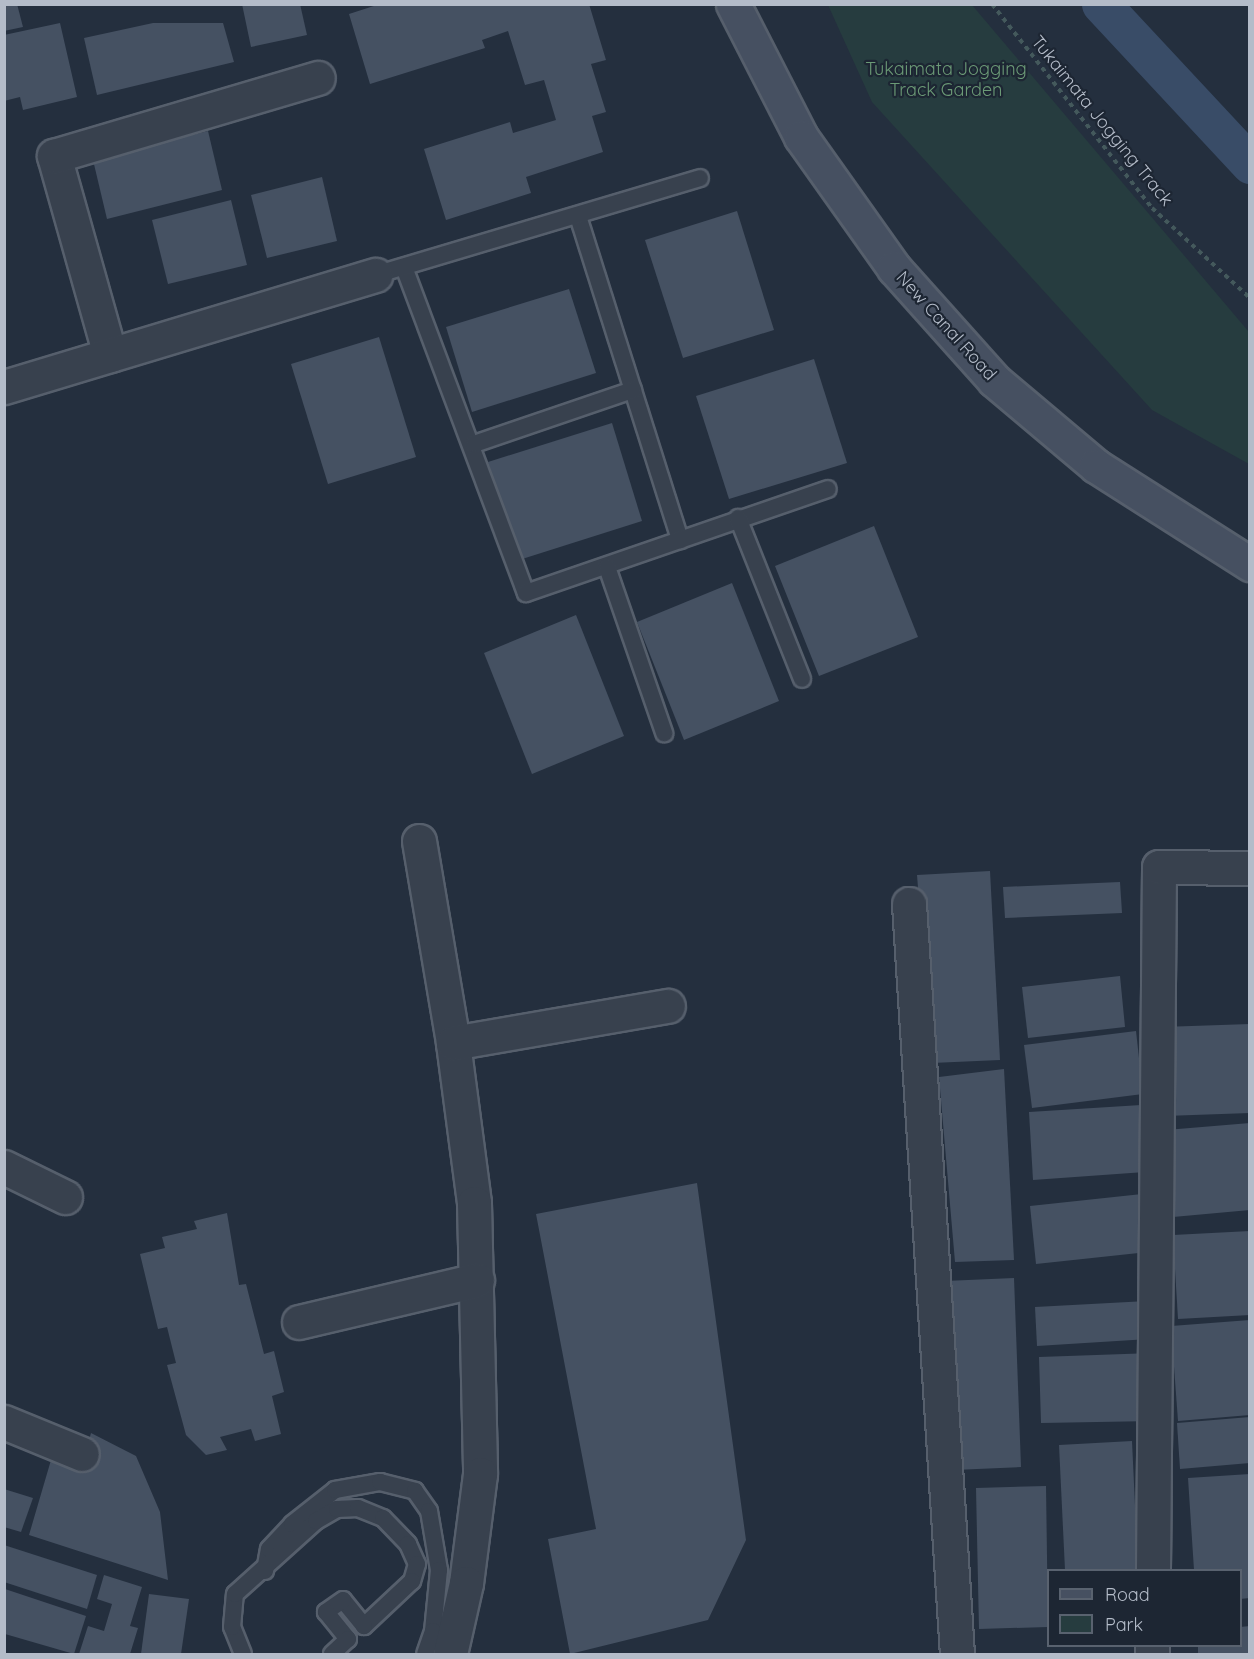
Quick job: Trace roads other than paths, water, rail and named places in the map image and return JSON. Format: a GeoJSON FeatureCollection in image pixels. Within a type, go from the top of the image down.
{"type":"FeatureCollection","features":[{"type":"Feature","properties":{"kind":"street","name":"New Canal Road"},"geometry":{"type":"LineString","coordinates":[[733,4],[801,137],[894,268],[994,380],[1096,466],[1250,564]]}},
{"type":"Feature","properties":{"kind":"street"},"geometry":{"type":"LineString","coordinates":[[110,355],[54,156],[318,78]]}},
{"type":"Feature","properties":{"kind":"street"},"geometry":{"type":"LineString","coordinates":[[4,387],[390,271]]}},
{"type":"Feature","properties":{"kind":"street"},"geometry":{"type":"LineString","coordinates":[[419,841],[453,1043],[474,1203],[477,1280],[480,1474],[466,1584],[450,1654]]}},
{"type":"Feature","properties":{"kind":"street"},"geometry":{"type":"LineString","coordinates":[[1153,1569],[1159,867],[1250,868]]}},
{"type":"Feature","properties":{"kind":"street"},"geometry":{"type":"LineString","coordinates":[[909,904],[957,1654]]}},
{"type":"Feature","properties":{"kind":"street"},"geometry":{"type":"LineString","coordinates":[[453,1043],[668,1006]]}},
{"type":"Feature","properties":{"kind":"street"},"geometry":{"type":"LineString","coordinates":[[4,1167],[65,1197]]}},
{"type":"Feature","properties":{"kind":"street"},"geometry":{"type":"LineString","coordinates":[[299,1322],[477,1280]]}},
{"type":"Feature","properties":{"kind":"street"},"geometry":{"type":"LineString","coordinates":[[4,1422],[82,1454]]}},
{"type":"Feature","properties":{"kind":"lane"},"geometry":{"type":"LineString","coordinates":[[700,178],[390,271],[474,444],[526,592],[607,567],[738,518],[828,489]]}},
{"type":"Feature","properties":{"kind":"lane"},"geometry":{"type":"LineString","coordinates":[[578,216],[680,540]]}},
{"type":"Feature","properties":{"kind":"lane"},"geometry":{"type":"LineString","coordinates":[[474,444],[633,390]]}},
{"type":"Feature","properties":{"kind":"lane"},"geometry":{"type":"LineString","coordinates":[[738,518],[802,679]]}},
{"type":"Feature","properties":{"kind":"lane"},"geometry":{"type":"LineString","coordinates":[[607,567],[664,733]]}},
{"type":"Feature","properties":{"kind":"lane"},"geometry":{"type":"LineString","coordinates":[[265,1571],[269,1549],[292,1524],[335,1490],[380,1482],[415,1491],[429,1511],[440,1570],[434,1631],[425,1654]]}},
{"type":"Feature","properties":{"kind":"lane"},"geometry":{"type":"LineString","coordinates":[[243,1654],[232,1627],[235,1594],[265,1571],[299,1536],[337,1509],[358,1509],[383,1518],[408,1544],[417,1564],[412,1581],[382,1612],[364,1626],[343,1600],[326,1612],[348,1639],[332,1654]]}},
{"type":"Feature","properties":{"kind":"waterway"},"geometry":{"type":"LineString","coordinates":[[1101,4],[1250,164]]}},
{"type":"Feature","properties":{"kind":"park label","name":"Tukaimata Jogging Track Garden"},"geometry":{"type":"Point","coordinates":[946,80]}}]}
